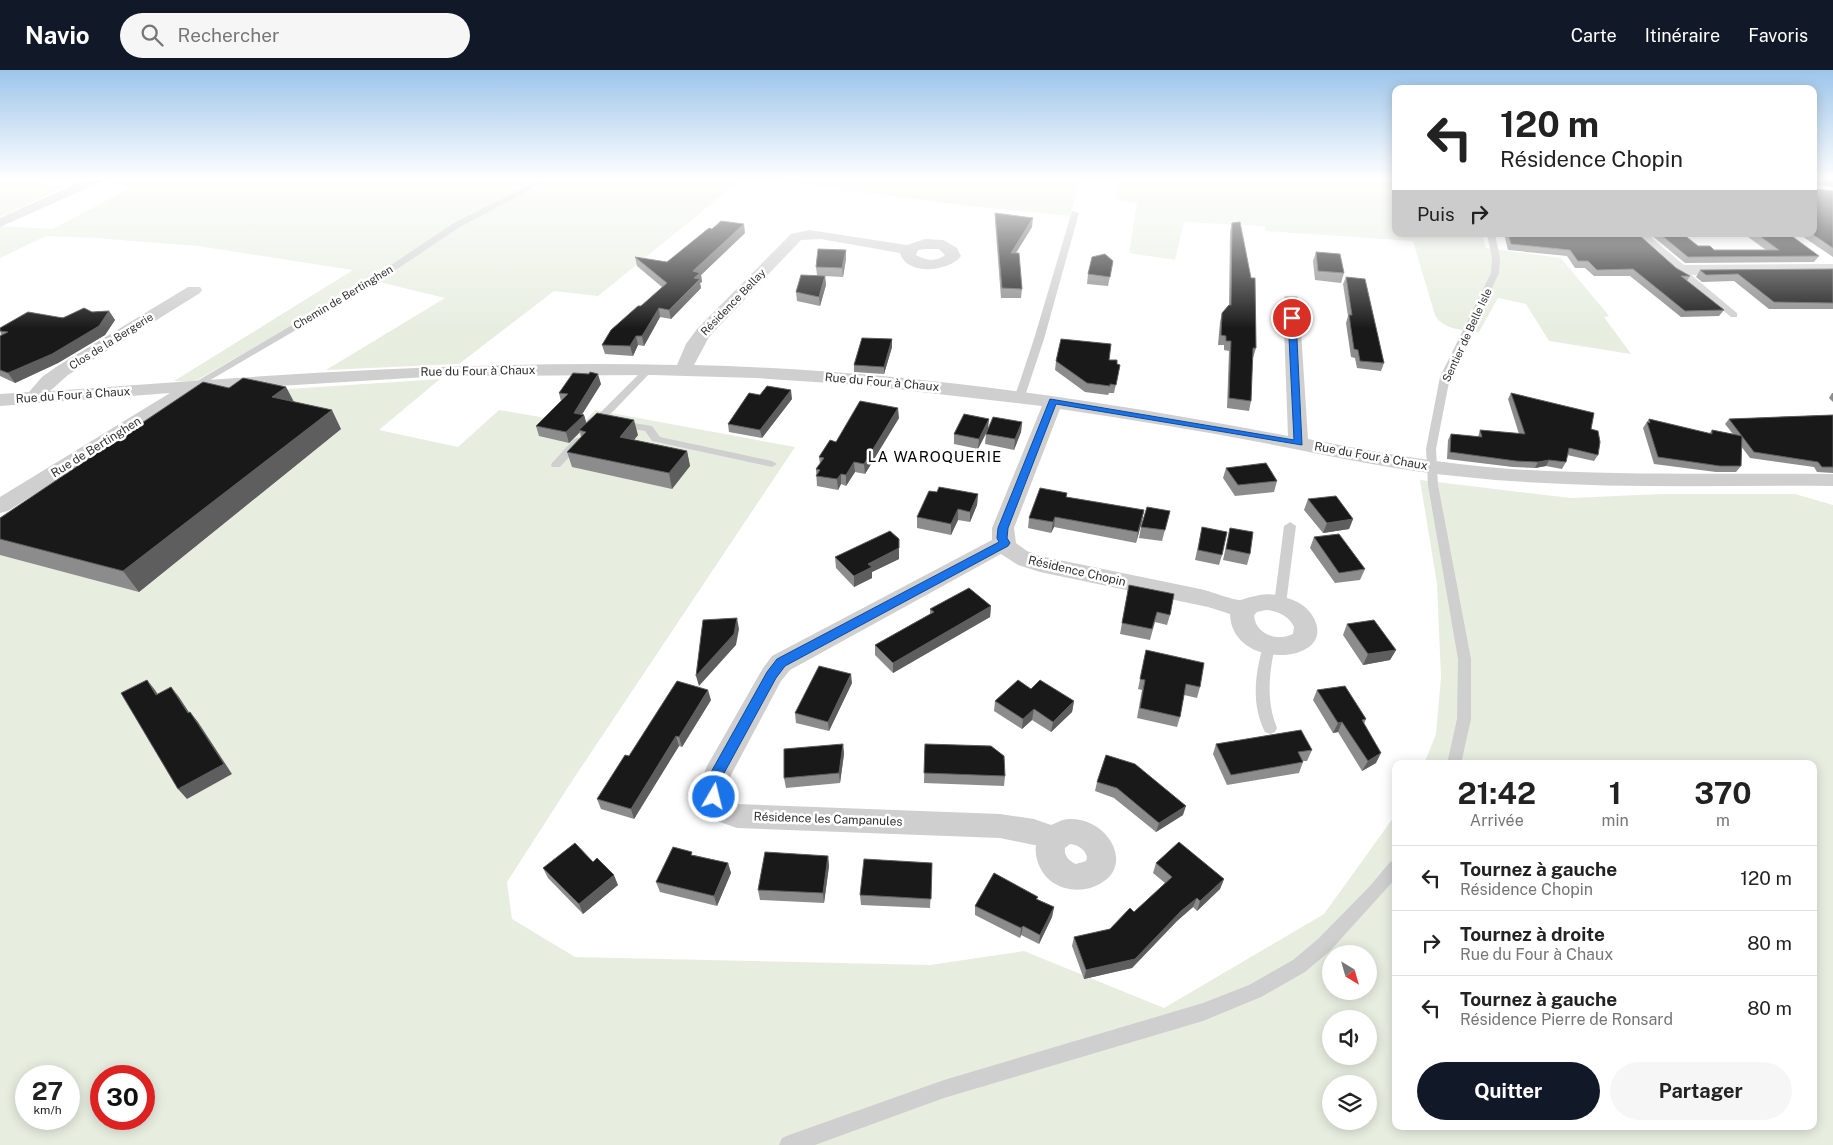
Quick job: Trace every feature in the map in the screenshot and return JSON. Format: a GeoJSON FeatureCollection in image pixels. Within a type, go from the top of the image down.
{"type":"FeatureCollection","features":[{"type":"Feature","properties":{"kind":"street","name":"Résidence Bellay"},"geometry":{"type":"LineString","coordinates":[[683,370],[695,344],[703,333],[796,237],[809,234],[820,235],[910,250]]}},
{"type":"Feature","properties":{"kind":"street"},"geometry":{"type":"LineString","coordinates":[[1642,237],[1680,270],[1833,267]]}},
{"type":"Feature","properties":{"kind":"street"},"geometry":{"type":"LineString","coordinates":[[1819,256],[1833,267]]}},
{"type":"Feature","properties":{"kind":"street","name":"Clos de la Bergerie"},"geometry":{"type":"LineString","coordinates":[[34,398],[49,381],[62,371],[194,290]]}},
{"type":"Feature","properties":{"kind":"street"},"geometry":{"type":"LineString","coordinates":[[1291,300],[1298,443]]}},
{"type":"Feature","properties":{"kind":"street","name":"Rue du Four à Chaux"},"geometry":{"type":"LineString","coordinates":[[0,400],[445,371],[683,370],[858,379],[1020,396],[1432,466],[1546,479],[1833,480]]}},
{"type":"Feature","properties":{"kind":"street","name":"Rue de Bertinghen"},"geometry":{"type":"LineString","coordinates":[[0,506],[192,387]]}},
{"type":"Feature","properties":{"kind":"street"},"geometry":{"type":"LineString","coordinates":[[1004,543],[1002,538],[1003,528],[1053,401]]}},
{"type":"Feature","properties":{"kind":"street","name":"Résidence Chopin"},"geometry":{"type":"LineString","coordinates":[[1004,543],[1018,556],[1040,564],[1211,600],[1244,610]]}},
{"type":"Feature","properties":{"kind":"street","name":"Résidence les Campanules"},"geometry":{"type":"LineString","coordinates":[[1004,543],[781,662],[717,774],[713,789],[714,797],[721,810],[737,816],[1000,826],[1028,831],[1054,840]]}},
{"type":"Feature","properties":{"kind":"street"},"geometry":{"type":"LineString","coordinates":[[1261,602],[1280,604],[1292,609],[1302,618],[1306,633],[1304,639],[1295,645],[1283,647],[1269,646],[1256,640],[1246,632],[1241,618],[1244,610],[1249,605],[1261,602]]}},
{"type":"Feature","properties":{"kind":"lane","name":"Chemin de Bertinghen"},"geometry":{"type":"LineString","coordinates":[[192,387],[370,283],[449,229]]}},
{"type":"Feature","properties":{"kind":"lane"},"geometry":{"type":"LineString","coordinates":[[1020,396],[1039,339],[1070,229]]}},
{"type":"Feature","properties":{"kind":"lane","name":"Sentier de Belle Isle"},"geometry":{"type":"LineString","coordinates":[[1455,760],[1462,739],[1466,670],[1464,644],[1433,485],[1432,449],[1445,377],[1496,273],[1496,258],[1492,237]]}},
{"type":"Feature","properties":{"kind":"lane"},"geometry":{"type":"LineString","coordinates":[[1680,270],[1734,315]]}},
{"type":"Feature","properties":{"kind":"lane"},"geometry":{"type":"LineString","coordinates":[[556,465],[648,370]]}},
{"type":"Feature","properties":{"kind":"lane"},"geometry":{"type":"LineString","coordinates":[[598,420],[648,428],[656,439],[772,464]]}},
{"type":"Feature","properties":{"kind":"lane"},"geometry":{"type":"LineString","coordinates":[[1280,604],[1290,526]]}},
{"type":"Feature","properties":{"kind":"lane"},"geometry":{"type":"LineString","coordinates":[[1269,646],[1262,680],[1264,713],[1270,728]]}},
{"type":"Feature","properties":{"kind":"lane"},"geometry":{"type":"LineString","coordinates":[[789,1145],[944,1089],[1203,1012],[1255,991],[1299,966],[1324,946],[1392,872]]}},
{"type":"Feature","properties":{"kind":"shaded area"},"geometry":{"type":"Polygon","coordinates":[[[0,229],[680,229],[598,296],[554,291],[459,364],[326,370],[445,298],[371,280],[194,382],[174,381],[353,270],[198,246],[46,236],[0,258],[0,229]]]}},
{"type":"Feature","properties":{"kind":"shaded area"},"geometry":{"type":"Polygon","coordinates":[[[1133,229],[1182,229],[1175,260],[1129,253],[1133,229]]]}},
{"type":"Feature","properties":{"kind":"shaded area"},"geometry":{"type":"Polygon","coordinates":[[[1265,229],[1392,229],[1392,237],[1483,237],[1486,248],[1561,258],[1609,316],[1604,317],[1631,354],[1549,341],[1526,304],[1498,298],[1479,332],[1461,330],[1443,324],[1435,315],[1413,241],[1265,231],[1265,229]]]}},
{"type":"Feature","properties":{"kind":"shaded area"},"geometry":{"type":"Polygon","coordinates":[[[440,379],[379,430],[458,447],[499,410],[582,424],[595,410],[795,447],[572,781],[507,882],[512,919],[575,957],[930,965],[1024,951],[1164,1008],[1324,914],[1392,820],[1392,1130],[1817,1130],[1817,760],[1426,760],[1436,734],[1441,677],[1437,584],[1420,480],[1571,498],[1661,494],[1795,494],[1833,505],[1833,1145],[0,1145],[0,531],[214,394],[440,379]]]}},
{"type":"Feature","properties":{"kind":"building"},"geometry":{"type":"Polygon","coordinates":[[[708,229],[738,229],[693,271],[700,273],[694,278],[700,279],[669,310],[659,308],[642,336],[636,336],[630,346],[602,345],[611,330],[667,283],[635,257],[667,262],[708,229]]]}},
{"type":"Feature","properties":{"kind":"building"},"geometry":{"type":"Polygon","coordinates":[[[997,229],[1026,229],[1011,253],[1019,253],[1022,289],[1002,288],[997,229]]]}},
{"type":"Feature","properties":{"kind":"building"},"geometry":{"type":"Polygon","coordinates":[[[1232,229],[1241,229],[1251,278],[1255,278],[1256,348],[1253,348],[1251,401],[1229,398],[1231,341],[1226,341],[1226,336],[1221,335],[1222,313],[1231,305],[1232,229]]]}},
{"type":"Feature","properties":{"kind":"building"},"geometry":{"type":"Polygon","coordinates":[[[1817,229],[1833,229],[1833,248],[1816,237],[1817,229]]]}},
{"type":"Feature","properties":{"kind":"building"},"geometry":{"type":"Polygon","coordinates":[[[1509,237],[1641,237],[1676,268],[1690,276],[1681,276],[1724,310],[1685,311],[1633,269],[1597,270],[1588,261],[1578,261],[1570,250],[1511,244],[1509,237]]]}},
{"type":"Feature","properties":{"kind":"building"},"geometry":{"type":"Polygon","coordinates":[[[1664,237],[1687,237],[1698,246],[1710,246],[1714,250],[1779,250],[1761,237],[1793,237],[1819,256],[1688,257],[1664,237]]]}},
{"type":"Feature","properties":{"kind":"building"},"geometry":{"type":"Polygon","coordinates":[[[818,249],[846,250],[842,268],[816,267],[818,249]]]}},
{"type":"Feature","properties":{"kind":"building"},"geometry":{"type":"Polygon","coordinates":[[[1316,252],[1340,254],[1344,273],[1318,271],[1316,252]]]}},
{"type":"Feature","properties":{"kind":"building"},"geometry":{"type":"Polygon","coordinates":[[[1105,254],[1113,261],[1110,277],[1088,274],[1092,257],[1105,254]]]}},
{"type":"Feature","properties":{"kind":"building"},"geometry":{"type":"Polygon","coordinates":[[[1833,269],[1833,303],[1774,302],[1738,274],[1706,275],[1700,270],[1833,269]]]}},
{"type":"Feature","properties":{"kind":"building"},"geometry":{"type":"Polygon","coordinates":[[[801,275],[825,276],[819,297],[796,292],[801,275]]]}},
{"type":"Feature","properties":{"kind":"building"},"geometry":{"type":"Polygon","coordinates":[[[1346,277],[1365,279],[1384,363],[1360,361],[1358,350],[1354,349],[1349,315],[1352,315],[1346,277]]]}},
{"type":"Feature","properties":{"kind":"building"},"geometry":{"type":"Polygon","coordinates":[[[84,308],[92,312],[109,311],[99,326],[52,354],[8,373],[0,370],[0,336],[8,332],[0,331],[0,328],[28,312],[63,318],[84,308]]]}},
{"type":"Feature","properties":{"kind":"building"},"geometry":{"type":"Polygon","coordinates":[[[862,338],[892,339],[884,367],[854,365],[862,338]]]}},
{"type":"Feature","properties":{"kind":"building"},"geometry":{"type":"Polygon","coordinates":[[[1061,339],[1111,344],[1109,360],[1117,360],[1117,364],[1120,365],[1116,385],[1087,383],[1056,361],[1061,339]]]}},
{"type":"Feature","properties":{"kind":"building"},"geometry":{"type":"Polygon","coordinates":[[[590,372],[598,374],[574,413],[584,415],[566,432],[536,426],[568,394],[559,393],[573,373],[589,374],[590,372]]]}},
{"type":"Feature","properties":{"kind":"building"},"geometry":{"type":"Polygon","coordinates":[[[243,378],[286,387],[272,397],[332,410],[123,571],[0,539],[0,518],[203,382],[229,388],[243,378]]]}},
{"type":"Feature","properties":{"kind":"building"},"geometry":{"type":"Polygon","coordinates":[[[767,386],[791,390],[760,430],[728,424],[749,393],[760,395],[767,386]]]}},
{"type":"Feature","properties":{"kind":"building"},"geometry":{"type":"Polygon","coordinates":[[[1511,393],[1594,413],[1591,429],[1598,431],[1600,442],[1598,455],[1569,448],[1566,462],[1549,460],[1538,462],[1450,452],[1451,434],[1482,437],[1480,430],[1525,434],[1511,393]]]}},
{"type":"Feature","properties":{"kind":"building"},"geometry":{"type":"Polygon","coordinates":[[[860,401],[898,408],[864,464],[854,462],[846,475],[841,474],[837,479],[816,476],[820,470],[816,469],[824,458],[819,457],[830,440],[836,442],[860,401]]]}},
{"type":"Feature","properties":{"kind":"building"},"geometry":{"type":"Polygon","coordinates":[[[597,413],[634,420],[620,437],[687,451],[669,473],[567,452],[586,432],[579,430],[597,413]]]}},
{"type":"Feature","properties":{"kind":"building"},"geometry":{"type":"Polygon","coordinates":[[[964,414],[989,419],[979,439],[954,434],[964,414]]]}},
{"type":"Feature","properties":{"kind":"building"},"geometry":{"type":"Polygon","coordinates":[[[1833,415],[1833,467],[1822,467],[1818,462],[1754,452],[1729,419],[1833,415]]]}},
{"type":"Feature","properties":{"kind":"building"},"geometry":{"type":"Polygon","coordinates":[[[993,417],[1022,422],[1015,439],[986,434],[993,417]]]}},
{"type":"Feature","properties":{"kind":"building"},"geometry":{"type":"Polygon","coordinates":[[[1649,419],[1712,434],[1712,430],[1742,436],[1741,466],[1720,466],[1658,457],[1647,422],[1650,423],[1649,419]]]}},
{"type":"Feature","properties":{"kind":"building"},"geometry":{"type":"Polygon","coordinates":[[[1266,463],[1277,481],[1238,485],[1226,468],[1266,463]]]}},
{"type":"Feature","properties":{"kind":"building"},"geometry":{"type":"Polygon","coordinates":[[[939,487],[978,494],[970,512],[958,509],[951,524],[917,517],[929,491],[937,492],[939,487]]]}},
{"type":"Feature","properties":{"kind":"building"},"geometry":{"type":"Polygon","coordinates":[[[1040,488],[1067,493],[1066,497],[1144,510],[1138,532],[1055,517],[1053,522],[1029,518],[1040,488]]]}},
{"type":"Feature","properties":{"kind":"building"},"geometry":{"type":"Polygon","coordinates":[[[1336,496],[1353,519],[1327,523],[1308,499],[1336,496]]]}},
{"type":"Feature","properties":{"kind":"building"},"geometry":{"type":"Polygon","coordinates":[[[1147,507],[1170,511],[1165,530],[1141,527],[1147,507]]]}},
{"type":"Feature","properties":{"kind":"building"},"geometry":{"type":"Polygon","coordinates":[[[1202,527],[1227,532],[1222,555],[1198,550],[1202,527]]]}},
{"type":"Feature","properties":{"kind":"building"},"geometry":{"type":"Polygon","coordinates":[[[1230,528],[1253,532],[1250,554],[1226,549],[1230,528]]]}},
{"type":"Feature","properties":{"kind":"building"},"geometry":{"type":"Polygon","coordinates":[[[890,531],[899,539],[899,548],[868,564],[872,567],[854,576],[835,557],[890,531]]]}},
{"type":"Feature","properties":{"kind":"building"},"geometry":{"type":"Polygon","coordinates":[[[1339,534],[1365,569],[1339,573],[1314,537],[1339,534]]]}},
{"type":"Feature","properties":{"kind":"building"},"geometry":{"type":"Polygon","coordinates":[[[1129,585],[1174,594],[1170,615],[1157,612],[1152,629],[1122,623],[1129,585]]]}},
{"type":"Feature","properties":{"kind":"building"},"geometry":{"type":"Polygon","coordinates":[[[969,588],[991,606],[893,663],[875,645],[934,612],[930,609],[969,588]]]}},
{"type":"Feature","properties":{"kind":"building"},"geometry":{"type":"Polygon","coordinates":[[[737,618],[734,634],[696,676],[703,620],[737,618]]]}},
{"type":"Feature","properties":{"kind":"building"},"geometry":{"type":"Polygon","coordinates":[[[1374,620],[1396,650],[1368,654],[1347,624],[1374,620]]]}},
{"type":"Feature","properties":{"kind":"building"},"geometry":{"type":"Polygon","coordinates":[[[1146,650],[1204,663],[1200,687],[1186,684],[1180,717],[1140,708],[1145,680],[1140,679],[1146,650]]]}},
{"type":"Feature","properties":{"kind":"building"},"geometry":{"type":"Polygon","coordinates":[[[819,666],[851,674],[828,722],[795,713],[819,666]]]}},
{"type":"Feature","properties":{"kind":"building"},"geometry":{"type":"Polygon","coordinates":[[[147,680],[156,695],[171,687],[224,764],[178,789],[121,693],[147,680]]]}},
{"type":"Feature","properties":{"kind":"building"},"geometry":{"type":"Polygon","coordinates":[[[1018,680],[1031,689],[1040,680],[1074,701],[1053,722],[1034,709],[1023,719],[995,701],[1018,680]]]}},
{"type":"Feature","properties":{"kind":"building"},"geometry":{"type":"Polygon","coordinates":[[[677,681],[708,690],[679,737],[676,736],[631,809],[597,799],[625,755],[629,756],[677,681]]]}},
{"type":"Feature","properties":{"kind":"building"},"geometry":{"type":"Polygon","coordinates":[[[1345,686],[1366,719],[1362,720],[1381,753],[1368,761],[1342,722],[1338,723],[1317,690],[1345,686]]]}},
{"type":"Feature","properties":{"kind":"building"},"geometry":{"type":"Polygon","coordinates":[[[1301,730],[1312,750],[1298,752],[1303,762],[1231,775],[1216,744],[1301,730]]]}},
{"type":"Feature","properties":{"kind":"building"},"geometry":{"type":"Polygon","coordinates":[[[843,744],[839,773],[784,778],[784,749],[843,744]]]}},
{"type":"Feature","properties":{"kind":"building"},"geometry":{"type":"Polygon","coordinates":[[[925,744],[991,746],[1004,756],[1005,776],[924,773],[925,744]]]}},
{"type":"Feature","properties":{"kind":"building"},"geometry":{"type":"Polygon","coordinates":[[[1106,755],[1135,764],[1186,806],[1159,823],[1117,788],[1097,782],[1106,755]]]}},
{"type":"Feature","properties":{"kind":"building"},"geometry":{"type":"Polygon","coordinates":[[[1179,842],[1224,879],[1200,901],[1197,898],[1181,911],[1135,959],[1086,970],[1074,937],[1110,929],[1130,908],[1134,912],[1172,877],[1156,863],[1179,842]]]}},
{"type":"Feature","properties":{"kind":"building"},"geometry":{"type":"Polygon","coordinates":[[[575,843],[593,862],[597,858],[614,875],[579,904],[543,868],[575,843]]]}},
{"type":"Feature","properties":{"kind":"building"},"geometry":{"type":"Polygon","coordinates":[[[673,847],[692,852],[691,855],[728,863],[714,896],[656,882],[673,847]]]}},
{"type":"Feature","properties":{"kind":"building"},"geometry":{"type":"Polygon","coordinates":[[[765,852],[828,856],[823,893],[758,890],[765,852]]]}},
{"type":"Feature","properties":{"kind":"building"},"geometry":{"type":"Polygon","coordinates":[[[864,859],[932,863],[931,899],[860,895],[864,859]]]}},
{"type":"Feature","properties":{"kind":"building"},"geometry":{"type":"Polygon","coordinates":[[[994,873],[1038,897],[1036,899],[1054,907],[1040,935],[975,906],[994,873]]]}},
{"type":"Feature","properties":{"kind":"district","name":"LA WAROQUERIE"},"geometry":{"type":"Point","coordinates":[935,457]}},
{"type":"Feature","properties":{"kind":"route"},"geometry":{"type":"LineString","coordinates":[[714,797],[713,789],[717,774],[781,662],[1004,543],[1002,538],[1003,528],[1053,401],[1298,443],[1292,318]]}}]}
